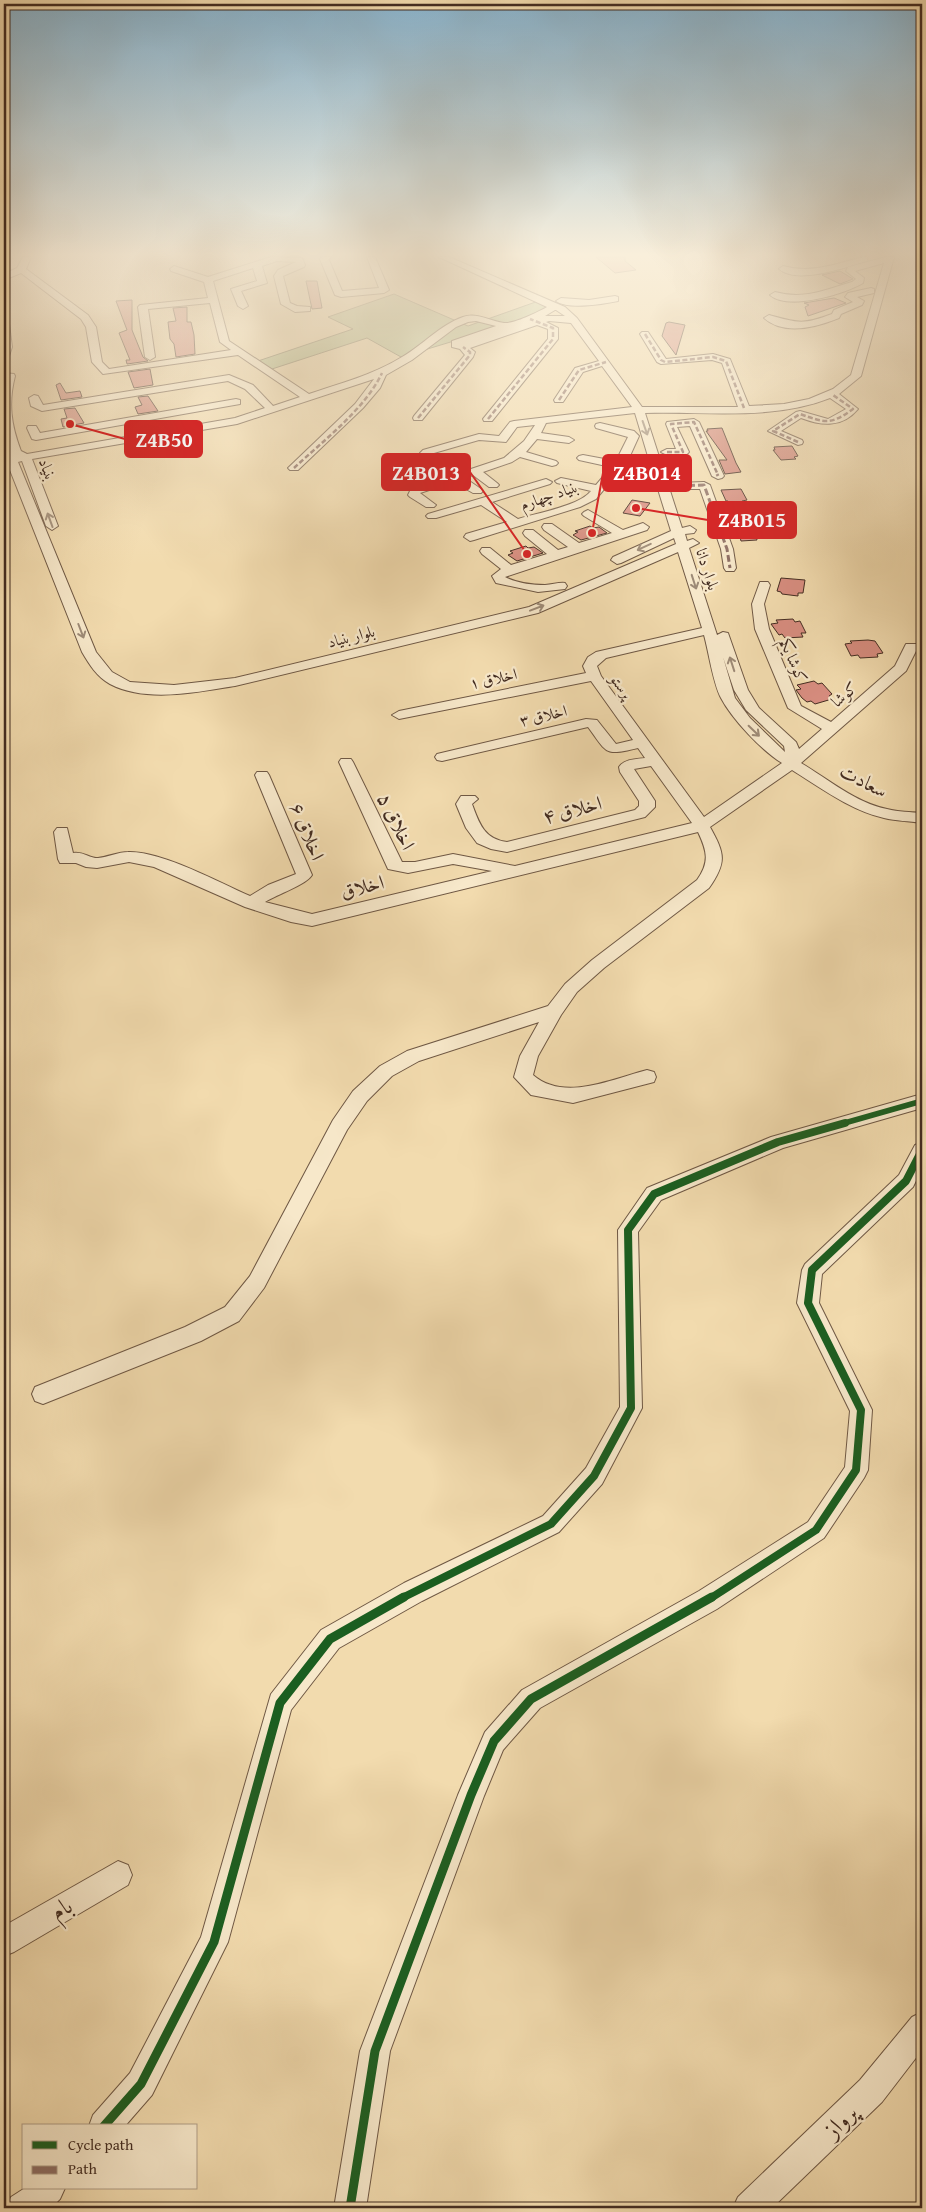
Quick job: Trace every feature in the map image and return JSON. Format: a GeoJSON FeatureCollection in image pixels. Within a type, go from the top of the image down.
{"type":"FeatureCollection","features":[{"type":"Feature","properties":{"kind":"street"},"geometry":{"type":"LineString","coordinates":[[96,360],[99,368],[107,372],[185,360]]}},
{"type":"Feature","properties":{"kind":"street"},"geometry":{"type":"LineString","coordinates":[[251,360],[304,395]]}},
{"type":"Feature","properties":{"kind":"street"},"geometry":{"type":"LineString","coordinates":[[12,457],[237,421],[402,360]]}},
{"type":"Feature","properties":{"kind":"street"},"geometry":{"type":"LineString","coordinates":[[12,457],[92,440],[235,415],[382,373],[404,360]]}},
{"type":"Feature","properties":{"kind":"street"},"geometry":{"type":"LineString","coordinates":[[418,418],[466,360]]}},
{"type":"Feature","properties":{"kind":"street"},"geometry":{"type":"LineString","coordinates":[[488,419],[536,360]]}},
{"type":"Feature","properties":{"kind":"street"},"geometry":{"type":"LineString","coordinates":[[559,400],[579,370],[601,360]]}},
{"type":"Feature","properties":{"kind":"street","name":"بلوار دانا"},"geometry":{"type":"LineString","coordinates":[[610,360],[644,410],[667,452],[676,482]]}},
{"type":"Feature","properties":{"kind":"street"},"geometry":{"type":"LineString","coordinates":[[661,360],[665,362],[682,360]]}},
{"type":"Feature","properties":{"kind":"street"},"geometry":{"type":"LineString","coordinates":[[723,360],[726,361],[744,408]]}},
{"type":"Feature","properties":{"kind":"street"},"geometry":{"type":"LineString","coordinates":[[443,464],[426,453],[479,437],[502,440],[514,424],[644,410],[797,405],[833,395],[846,386],[856,376],[860,360]]}},
{"type":"Feature","properties":{"kind":"street"},"geometry":{"type":"LineString","coordinates":[[294,468],[359,406],[376,386],[382,373]]}},
{"type":"Feature","properties":{"kind":"street"},"geometry":{"type":"LineString","coordinates":[[180,374],[187,384]]}},
{"type":"Feature","properties":{"kind":"street","name":"بنیاد"},"geometry":{"type":"LineString","coordinates":[[4,376],[10,376],[5,391],[4,420],[12,457],[57,540]]}},
{"type":"Feature","properties":{"kind":"street"},"geometry":{"type":"LineString","coordinates":[[34,398],[36,406],[39,408],[224,378],[234,379],[254,390],[268,406]]}},
{"type":"Feature","properties":{"kind":"street"},"geometry":{"type":"LineString","coordinates":[[109,385],[115,397]]}},
{"type":"Feature","properties":{"kind":"street"},"geometry":{"type":"LineString","coordinates":[[88,388],[93,400]]}},
{"type":"Feature","properties":{"kind":"street"},"geometry":{"type":"LineString","coordinates":[[798,442],[773,432],[800,414],[826,423],[835,422],[853,409],[833,395]]}},
{"type":"Feature","properties":{"kind":"street"},"geometry":{"type":"LineString","coordinates":[[182,399],[189,410]]}},
{"type":"Feature","properties":{"kind":"street"},"geometry":{"type":"LineString","coordinates":[[159,402],[166,414]]}},
{"type":"Feature","properties":{"kind":"street"},"geometry":{"type":"LineString","coordinates":[[32,428],[36,437],[236,402]]}},
{"type":"Feature","properties":{"kind":"street","name":"بلوار دانا"},"geometry":{"type":"LineString","coordinates":[[644,410],[659,468],[741,690],[757,715],[791,745],[792,762]]}},
{"type":"Feature","properties":{"kind":"street"},"geometry":{"type":"LineString","coordinates":[[107,412],[112,424]]}},
{"type":"Feature","properties":{"kind":"street"},"geometry":{"type":"LineString","coordinates":[[89,415],[92,440]]}},
{"type":"Feature","properties":{"kind":"street"},"geometry":{"type":"LineString","coordinates":[[542,421],[535,435],[519,453],[508,460],[415,491],[414,495],[431,511],[480,496],[546,482]]}},
{"type":"Feature","properties":{"kind":"street"},"geometry":{"type":"LineString","coordinates":[[667,452],[683,452],[671,424],[694,422],[718,476]]}},
{"type":"Feature","properties":{"kind":"street"},"geometry":{"type":"LineString","coordinates":[[600,426],[634,435],[621,460]]}},
{"type":"Feature","properties":{"kind":"street"},"geometry":{"type":"LineString","coordinates":[[535,435],[569,440]]}},
{"type":"Feature","properties":{"kind":"street"},"geometry":{"type":"LineString","coordinates":[[519,453],[552,462]]}},
{"type":"Feature","properties":{"kind":"street"},"geometry":{"type":"LineString","coordinates":[[586,454],[659,468]]}},
{"type":"Feature","properties":{"kind":"street"},"geometry":{"type":"LineString","coordinates":[[12,457],[69,583]]}},
{"type":"Feature","properties":{"kind":"street","name":"بنیاد چهارم"},"geometry":{"type":"LineString","coordinates":[[470,537],[576,506],[592,497],[621,460]]}},
{"type":"Feature","properties":{"kind":"street"},"geometry":{"type":"LineString","coordinates":[[474,471],[493,485]]}},
{"type":"Feature","properties":{"kind":"street"},"geometry":{"type":"LineString","coordinates":[[455,477],[516,523]]}},
{"type":"Feature","properties":{"kind":"street"},"geometry":{"type":"LineString","coordinates":[[561,481],[599,489]]}},
{"type":"Feature","properties":{"kind":"street"},"geometry":{"type":"LineString","coordinates":[[676,482],[704,485],[727,549],[730,568]]}},
{"type":"Feature","properties":{"kind":"street","name":"بلوار دانا"},"geometry":{"type":"LineString","coordinates":[[685,512],[686,538],[728,698],[745,722],[780,755],[792,762]]}},
{"type":"Feature","properties":{"kind":"street"},"geometry":{"type":"LineString","coordinates":[[588,514],[622,534]]}},
{"type":"Feature","properties":{"kind":"street"},"geometry":{"type":"LineString","coordinates":[[548,527],[578,548]]}},
{"type":"Feature","properties":{"kind":"street"},"geometry":{"type":"LineString","coordinates":[[562,586],[549,590],[510,584],[500,580],[498,576],[510,570],[643,527]]}},
{"type":"Feature","properties":{"kind":"street"},"geometry":{"type":"LineString","coordinates":[[529,533],[556,555]]}},
{"type":"Feature","properties":{"kind":"street","name":"بلوار بنیاد"},"geometry":{"type":"LineString","coordinates":[[69,583],[90,652],[105,674],[116,682],[139,687],[167,690],[199,688],[235,682],[533,610],[686,538]]}},
{"type":"Feature","properties":{"kind":"street","name":"بلوار بنیاد"},"geometry":{"type":"LineString","coordinates":[[69,583],[100,650],[119,671],[143,681],[184,680],[222,675],[460,623],[686,538]]}},
{"type":"Feature","properties":{"kind":"street"},"geometry":{"type":"LineString","coordinates":[[486,551],[510,570]]}},
{"type":"Feature","properties":{"kind":"street","name":"کوشا یکم"},"geometry":{"type":"LineString","coordinates":[[764,585],[758,604],[762,629],[795,708],[831,728]]}},
{"type":"Feature","properties":{"kind":"street","name":"پرستو"},"geometry":{"type":"LineString","coordinates":[[647,1077],[573,1096],[538,1090],[523,1077],[529,1056],[554,1011],[571,988],[598,964],[703,884],[716,863],[716,852],[702,826],[594,676],[590,666],[593,660],[602,655],[709,630]]}},
{"type":"Feature","properties":{"kind":"street","name":"کوشا"},"geometry":{"type":"LineString","coordinates":[[792,762],[901,668],[912,647]]}},
{"type":"Feature","properties":{"kind":"street","name":"اخلاق ۱"},"geometry":{"type":"LineString","coordinates":[[399,716],[594,676]]}},
{"type":"Feature","properties":{"kind":"street","name":"اخلاق ۳"},"geometry":{"type":"LineString","coordinates":[[442,757],[586,723],[592,723],[611,748],[617,749],[641,743]]}},
{"type":"Feature","properties":{"kind":"street","name":"اخلاق ۴"},"geometry":{"type":"LineString","coordinates":[[470,799],[466,799],[464,804],[476,832],[484,842],[497,847],[507,847],[640,814],[646,807],[647,801],[626,772],[626,767],[654,761]]}},
{"type":"Feature","properties":{"kind":"street","name":"اخلاق ۵"},"geometry":{"type":"LineString","coordinates":[[346,762],[394,865],[406,869],[445,859],[453,859],[517,870]]}},
{"type":"Feature","properties":{"kind":"street"},"geometry":{"type":"LineString","coordinates":[[702,826],[792,762]]}},
{"type":"Feature","properties":{"kind":"street","name":"سعادت"},"geometry":{"type":"LineString","coordinates":[[792,762],[847,798],[870,810],[894,816],[922,818]]}},
{"type":"Feature","properties":{"kind":"street","name":"اخلاق ۶"},"geometry":{"type":"LineString","coordinates":[[251,903],[274,888],[300,880],[304,875],[262,775]]}},
{"type":"Feature","properties":{"kind":"street","name":"اخلاق"},"geometry":{"type":"LineString","coordinates":[[62,832],[66,859],[79,857],[86,862],[97,863],[129,857],[158,862],[251,903],[291,916],[312,920],[702,826]]}},
{"type":"Feature","properties":{"kind":"street"},"geometry":{"type":"LineString","coordinates":[[43,1394],[193,1334],[232,1314],[257,1282],[340,1125],[360,1096],[386,1071],[412,1056],[554,1011]]}},
{"type":"Feature","properties":{"kind":"street"},"geometry":{"type":"LineString","coordinates":[[106,2124],[140,2084],[214,1942],[280,1703],[330,1639],[413,1592],[550,1524],[594,1476],[630,1408],[628,1230],[654,1194],[778,1142],[922,1101]]}},
{"type":"Feature","properties":{"kind":"street"},"geometry":{"type":"LineString","coordinates":[[350,2208],[375,2051],[470,1795],[494,1741],[531,1699],[708,1600],[816,1530],[856,1470],[861,1410],[808,1303],[812,1270],[906,1181],[922,1150]]}},
{"type":"Feature","properties":{"kind":"street","name":"بام"},"geometry":{"type":"LineString","coordinates":[[4,1942],[118,1875]]}},
{"type":"Feature","properties":{"kind":"street","name":"پرواز"},"geometry":{"type":"LineString","coordinates":[[749,2208],[871,2091],[922,2027]]}},
{"type":"Feature","properties":{"kind":"street"},"geometry":{"type":"LineString","coordinates":[[22,2208],[43,2195],[47,2190]]}},
{"type":"Feature","properties":{"kind":"green space"},"geometry":{"type":"Polygon","coordinates":[[[260,360],[299,360],[272,369],[258,361],[260,360]]]}},
{"type":"Feature","properties":{"kind":"building"},"geometry":{"type":"Polygon","coordinates":[[[126,360],[148,361],[127,364],[126,360]]]}},
{"type":"Feature","properties":{"kind":"building"},"geometry":{"type":"Polygon","coordinates":[[[150,369],[153,385],[134,388],[128,372],[150,369]]]}},
{"type":"Feature","properties":{"kind":"building"},"geometry":{"type":"Polygon","coordinates":[[[60,383],[66,393],[80,391],[82,397],[61,400],[56,385],[60,383]]]}},
{"type":"Feature","properties":{"kind":"building"},"geometry":{"type":"Polygon","coordinates":[[[148,396],[158,411],[138,414],[135,407],[142,405],[138,397],[148,396]]]}},
{"type":"Feature","properties":{"kind":"building"},"geometry":{"type":"Polygon","coordinates":[[[75,408],[84,423],[63,427],[61,419],[67,418],[64,409],[75,408]]]}},
{"type":"Feature","properties":{"kind":"building"},"geometry":{"type":"Polygon","coordinates":[[[722,428],[741,472],[725,474],[719,460],[727,460],[706,431],[708,431],[707,429],[722,428]]]}},
{"type":"Feature","properties":{"kind":"building"},"geometry":{"type":"Polygon","coordinates":[[[792,446],[798,456],[794,457],[796,459],[781,460],[773,450],[775,450],[774,447],[792,446]]]}},
{"type":"Feature","properties":{"kind":"building"},"geometry":{"type":"Polygon","coordinates":[[[741,489],[747,500],[742,501],[744,503],[741,504],[750,525],[754,525],[757,540],[741,541],[740,537],[738,537],[728,501],[726,501],[721,490],[741,489]]]}},
{"type":"Feature","properties":{"kind":"building"},"geometry":{"type":"Polygon","coordinates":[[[632,500],[650,503],[640,516],[623,513],[632,500]]]}},
{"type":"Feature","properties":{"kind":"building"},"geometry":{"type":"Polygon","coordinates":[[[590,526],[593,528],[599,527],[607,533],[581,540],[573,535],[578,532],[575,531],[590,526]]]}},
{"type":"Feature","properties":{"kind":"building"},"geometry":{"type":"Polygon","coordinates":[[[526,546],[528,548],[534,547],[543,553],[517,561],[508,555],[513,553],[510,551],[526,546]]]}},
{"type":"Feature","properties":{"kind":"building"},"geometry":{"type":"Polygon","coordinates":[[[781,578],[805,580],[803,593],[798,593],[798,596],[782,594],[777,591],[781,578]]]}},
{"type":"Feature","properties":{"kind":"building"},"geometry":{"type":"Polygon","coordinates":[[[793,619],[795,622],[800,621],[806,633],[801,633],[803,637],[785,638],[782,634],[779,635],[771,624],[778,623],[776,620],[793,619]]]}},
{"type":"Feature","properties":{"kind":"building"},"geometry":{"type":"Polygon","coordinates":[[[850,641],[875,641],[883,653],[877,654],[878,657],[860,658],[858,655],[851,656],[845,644],[852,643],[850,641]]]}},
{"type":"Feature","properties":{"kind":"building"},"geometry":{"type":"Polygon","coordinates":[[[814,681],[818,684],[822,683],[832,694],[829,696],[832,699],[815,704],[811,701],[807,702],[802,698],[796,690],[801,689],[797,685],[814,681]]]}},
{"type":"Feature","properties":{"kind":"marked path"},"geometry":{"type":"LineString","coordinates":[[418,418],[466,360]]}},
{"type":"Feature","properties":{"kind":"marked path"},"geometry":{"type":"LineString","coordinates":[[488,419],[536,360]]}},
{"type":"Feature","properties":{"kind":"marked path"},"geometry":{"type":"LineString","coordinates":[[661,360],[665,362],[682,360]]}},
{"type":"Feature","properties":{"kind":"marked path"},"geometry":{"type":"LineString","coordinates":[[723,360],[726,361],[744,408]]}},
{"type":"Feature","properties":{"kind":"marked path"},"geometry":{"type":"LineString","coordinates":[[559,400],[579,370],[606,362]]}},
{"type":"Feature","properties":{"kind":"marked path"},"geometry":{"type":"LineString","coordinates":[[294,468],[359,406],[376,386],[382,373]]}},
{"type":"Feature","properties":{"kind":"marked path"},"geometry":{"type":"LineString","coordinates":[[798,442],[773,431],[800,414],[822,422],[828,422],[838,419],[853,409],[833,395]]}},
{"type":"Feature","properties":{"kind":"marked path"},"geometry":{"type":"LineString","coordinates":[[667,452],[683,452],[671,424],[694,422],[718,476]]}},
{"type":"Feature","properties":{"kind":"marked path"},"geometry":{"type":"LineString","coordinates":[[678,486],[704,485],[727,549],[730,568]]}},
{"type":"Feature","properties":{"kind":"cycle path"},"geometry":{"type":"LineString","coordinates":[[106,2124],[141,2084],[214,1942],[280,1703],[330,1639],[413,1592],[551,1524],[594,1476],[631,1408],[628,1230],[654,1194],[778,1142],[922,1101]]}},
{"type":"Feature","properties":{"kind":"cycle path"},"geometry":{"type":"LineString","coordinates":[[350,2208],[375,2051],[471,1795],[494,1741],[531,1699],[708,1600],[816,1530],[856,1470],[861,1410],[808,1303],[812,1270],[906,1181],[922,1150]]}},
{"type":"Feature","properties":{"kind":"place","name":"Z4B50"},"geometry":{"type":"Point","coordinates":[70,424]}},
{"type":"Feature","properties":{"kind":"place","name":"Z4B015"},"geometry":{"type":"Point","coordinates":[636,508]}},
{"type":"Feature","properties":{"kind":"place","name":"Z4B014"},"geometry":{"type":"Point","coordinates":[592,533]}},
{"type":"Feature","properties":{"kind":"place","name":"Z4B013"},"geometry":{"type":"Point","coordinates":[527,554]}}]}
